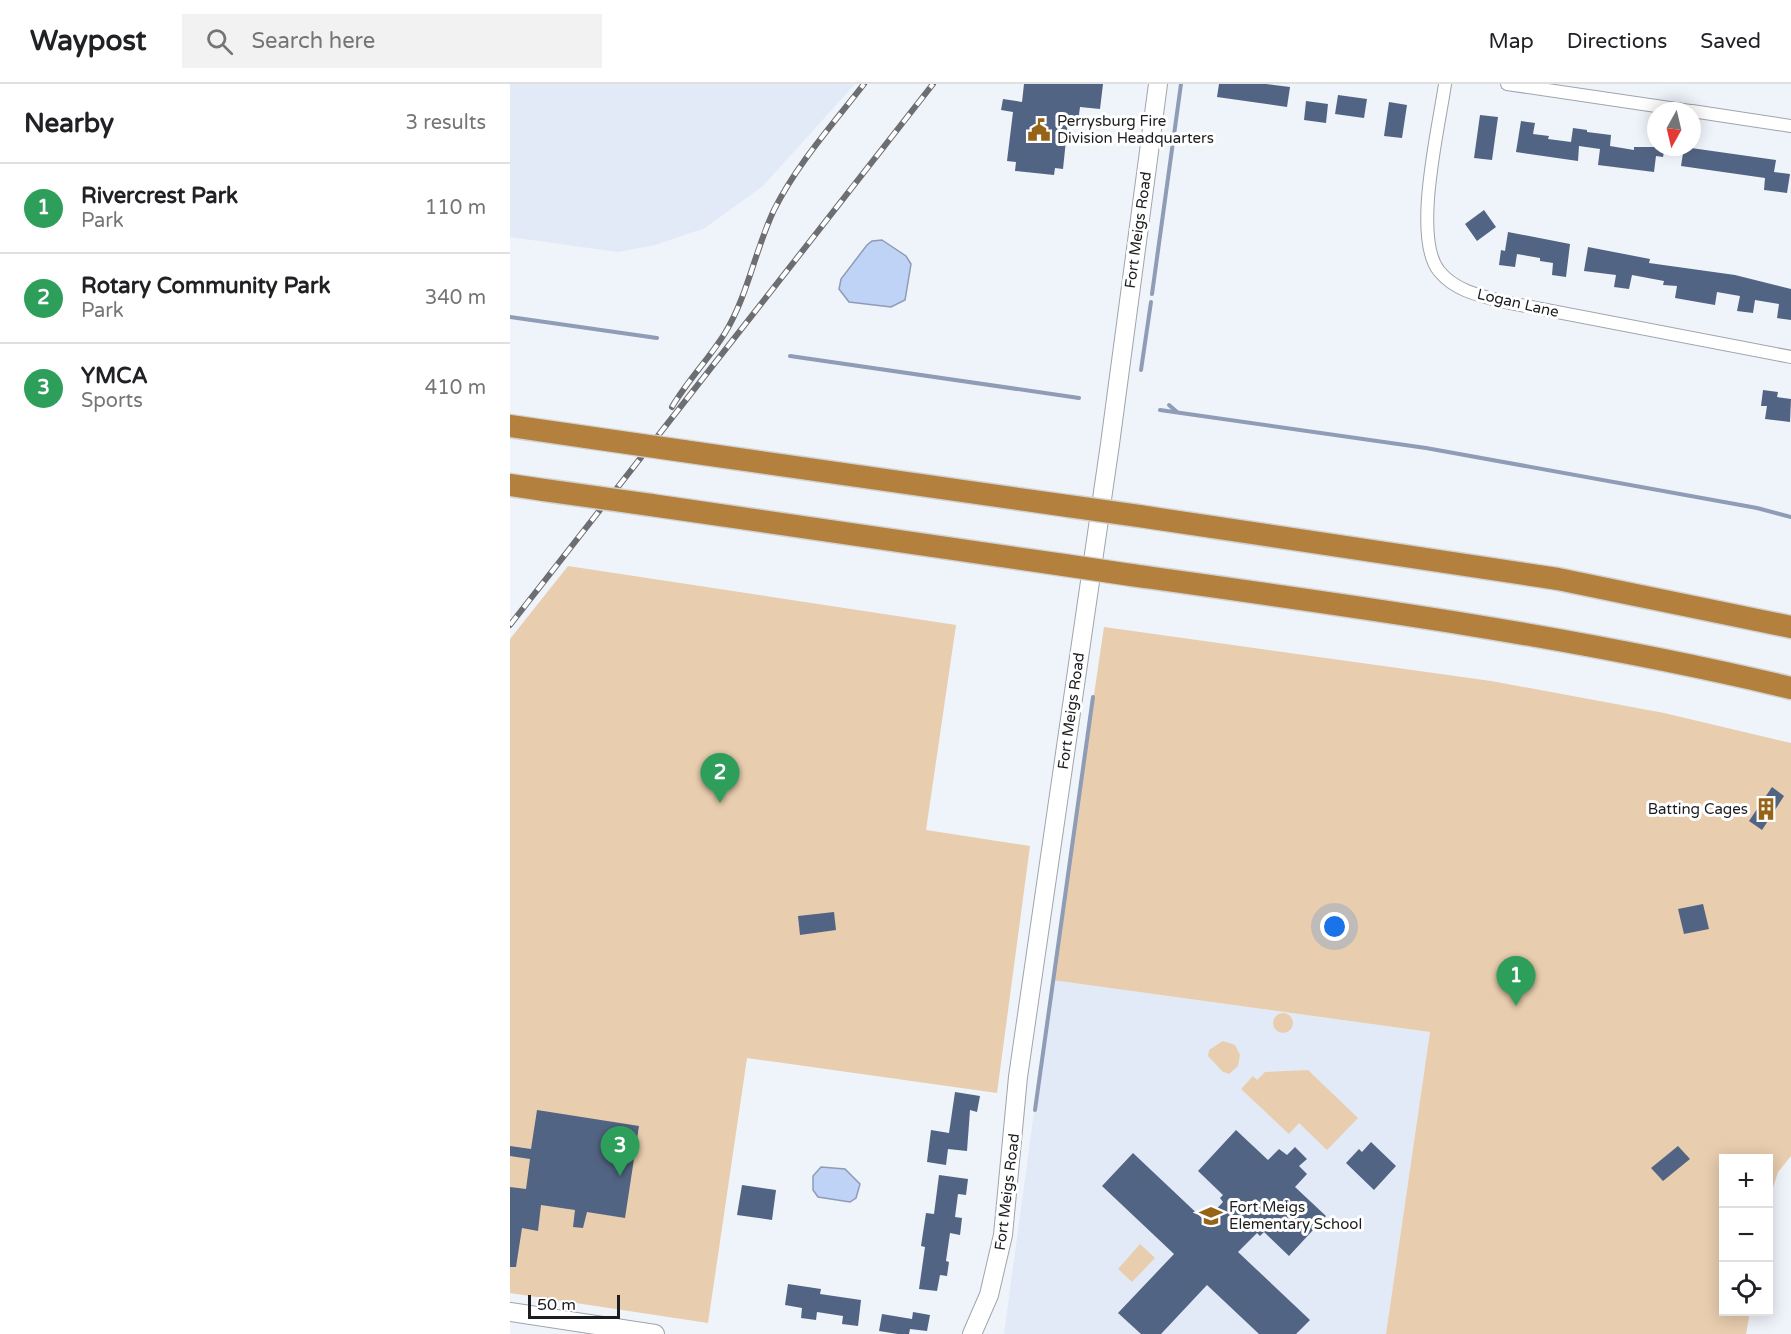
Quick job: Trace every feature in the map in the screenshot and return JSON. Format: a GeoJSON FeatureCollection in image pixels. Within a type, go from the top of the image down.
{"type":"FeatureCollection","features":[{"type":"Feature","properties":{"kind":"highway"},"geometry":{"type":"LineString","coordinates":[[510,426],[1547,577],[1791,627]]}},
{"type":"Feature","properties":{"kind":"highway"},"geometry":{"type":"LineString","coordinates":[[510,485],[1522,631],[1632,652],[1791,688]]}},
{"type":"Feature","properties":{"kind":"street","name":"Fort Meigs Road"},"geometry":{"type":"LineString","coordinates":[[972,1334],[989,1295],[1003,1236],[1020,1066],[1110,444],[1158,84]]}},
{"type":"Feature","properties":{"kind":"street","name":"Logan Lane"},"geometry":{"type":"LineString","coordinates":[[1445,84],[1429,194],[1426,240],[1431,258],[1446,278],[1461,288],[1505,302],[1791,357]]}},
{"type":"Feature","properties":{"kind":"street"},"geometry":{"type":"LineString","coordinates":[[1507,84],[1647,105]]}},
{"type":"Feature","properties":{"kind":"street"},"geometry":{"type":"LineString","coordinates":[[1701,112],[1791,126]]}},
{"type":"Feature","properties":{"kind":"street"},"geometry":{"type":"LineString","coordinates":[[510,1312],[655,1334]]}},
{"type":"Feature","properties":{"kind":"shaded area"},"geometry":{"type":"Polygon","coordinates":[[[510,84],[855,84],[763,186],[705,228],[655,245],[618,252],[510,237],[510,84]]]}},
{"type":"Feature","properties":{"kind":"shaded area"},"geometry":{"type":"Polygon","coordinates":[[[568,566],[956,625],[926,830],[1030,846],[997,1093],[747,1058],[708,1323],[510,1293],[510,639],[568,566]]]}},
{"type":"Feature","properties":{"kind":"shaded area"},"geometry":{"type":"Polygon","coordinates":[[[1104,627],[1491,681],[1664,713],[1791,743],[1791,1156],[1778,1172],[1773,1188],[1773,1154],[1719,1154],[1719,1316],[1749,1316],[1746,1334],[1386,1334],[1430,1032],[1052,980],[1104,627]]]}},
{"type":"Feature","properties":{"kind":"shaded area","name":"Fort Meigs Elementary School"},"geometry":{"type":"Polygon","coordinates":[[[1052,980],[1430,1032],[1386,1334],[1004,1334],[1052,980]]]}},
{"type":"Feature","properties":{"kind":"shaded area"},"geometry":{"type":"Polygon","coordinates":[[[1283,1013],[1290,1016],[1293,1023],[1290,1030],[1283,1033],[1276,1030],[1273,1023],[1276,1016],[1283,1013]]]}},
{"type":"Feature","properties":{"kind":"shaded area"},"geometry":{"type":"Polygon","coordinates":[[[1223,1041],[1235,1045],[1240,1055],[1238,1066],[1229,1074],[1223,1072],[1208,1056],[1209,1050],[1223,1041]]]}},
{"type":"Feature","properties":{"kind":"shaded area"},"geometry":{"type":"Polygon","coordinates":[[[1308,1070],[1358,1118],[1327,1150],[1299,1123],[1289,1134],[1241,1089],[1253,1076],[1257,1080],[1265,1072],[1308,1070]]]}},
{"type":"Feature","properties":{"kind":"shaded area"},"geometry":{"type":"Polygon","coordinates":[[[1140,1244],[1155,1258],[1132,1282],[1118,1269],[1140,1244]]]}},
{"type":"Feature","properties":{"kind":"water"},"geometry":{"type":"Polygon","coordinates":[[[882,240],[906,256],[911,264],[905,300],[891,307],[849,302],[839,289],[841,279],[867,245],[872,241],[882,240]]]}},
{"type":"Feature","properties":{"kind":"water"},"geometry":{"type":"Polygon","coordinates":[[[821,1167],[845,1169],[860,1184],[856,1198],[850,1202],[818,1197],[813,1190],[813,1176],[821,1167]]]}},
{"type":"Feature","properties":{"kind":"building","name":"Perrysburg Fire Division Headquarters"},"geometry":{"type":"Polygon","coordinates":[[[1024,84],[1103,84],[1100,109],[1080,107],[1078,122],[1068,121],[1063,169],[1055,168],[1054,175],[1015,171],[1016,162],[1007,161],[1013,112],[1001,110],[1003,99],[1022,102],[1024,84]]]}},
{"type":"Feature","properties":{"kind":"building"},"geometry":{"type":"Polygon","coordinates":[[[1219,84],[1266,84],[1290,87],[1287,107],[1217,97],[1219,84]]]}},
{"type":"Feature","properties":{"kind":"building"},"geometry":{"type":"Polygon","coordinates":[[[1338,95],[1367,99],[1364,118],[1335,114],[1338,95]]]}},
{"type":"Feature","properties":{"kind":"building"},"geometry":{"type":"Polygon","coordinates":[[[1306,101],[1328,104],[1326,123],[1304,120],[1306,101]]]}},
{"type":"Feature","properties":{"kind":"building"},"geometry":{"type":"Polygon","coordinates":[[[1389,102],[1407,105],[1402,138],[1384,136],[1389,102]]]}},
{"type":"Feature","properties":{"kind":"building"},"geometry":{"type":"Polygon","coordinates":[[[1480,115],[1498,117],[1492,160],[1474,158],[1480,115]]]}},
{"type":"Feature","properties":{"kind":"building"},"geometry":{"type":"Polygon","coordinates":[[[1521,121],[1535,123],[1533,134],[1549,136],[1548,139],[1571,142],[1573,128],[1587,130],[1587,132],[1611,135],[1610,146],[1634,150],[1634,147],[1647,147],[1647,156],[1656,156],[1654,172],[1598,165],[1600,149],[1579,146],[1578,161],[1516,152],[1521,121]]]}},
{"type":"Feature","properties":{"kind":"building"},"geometry":{"type":"Polygon","coordinates":[[[1701,149],[1776,160],[1774,172],[1790,174],[1787,193],[1764,190],[1765,178],[1681,166],[1683,156],[1701,156],[1701,149]]]}},
{"type":"Feature","properties":{"kind":"building"},"geometry":{"type":"Polygon","coordinates":[[[1484,210],[1496,227],[1477,241],[1465,224],[1484,210]]]}},
{"type":"Feature","properties":{"kind":"building"},"geometry":{"type":"Polygon","coordinates":[[[1508,232],[1570,244],[1566,277],[1552,275],[1553,263],[1540,261],[1540,258],[1517,254],[1515,267],[1499,265],[1501,250],[1505,251],[1508,232]]]}},
{"type":"Feature","properties":{"kind":"building"},"geometry":{"type":"Polygon","coordinates":[[[1588,247],[1650,259],[1649,263],[1735,275],[1791,289],[1791,320],[1777,318],[1779,304],[1755,300],[1753,313],[1737,311],[1740,296],[1717,292],[1715,305],[1675,298],[1677,286],[1663,285],[1664,281],[1632,275],[1629,289],[1614,287],[1616,275],[1584,271],[1588,247]]]}},
{"type":"Feature","properties":{"kind":"building"},"geometry":{"type":"Polygon","coordinates":[[[1763,390],[1778,392],[1777,397],[1791,399],[1790,422],[1765,419],[1767,406],[1761,406],[1763,390]]]}},
{"type":"Feature","properties":{"kind":"building","name":"Batting Cages"},"geometry":{"type":"Polygon","coordinates":[[[1772,787],[1784,796],[1762,830],[1749,821],[1772,787]]]}},
{"type":"Feature","properties":{"kind":"building"},"geometry":{"type":"Polygon","coordinates":[[[1703,904],[1709,929],[1684,934],[1678,909],[1703,904]]]}},
{"type":"Feature","properties":{"kind":"building"},"geometry":{"type":"Polygon","coordinates":[[[834,912],[836,930],[800,935],[798,916],[834,912]]]}},
{"type":"Feature","properties":{"kind":"building"},"geometry":{"type":"Polygon","coordinates":[[[955,1092],[980,1096],[977,1112],[970,1110],[967,1151],[948,1149],[946,1165],[927,1162],[931,1130],[949,1133],[955,1092]]]}},
{"type":"Feature","properties":{"kind":"building"},"geometry":{"type":"Polygon","coordinates":[[[537,1110],[639,1126],[625,1218],[587,1212],[583,1228],[573,1227],[575,1210],[541,1205],[538,1231],[522,1228],[516,1267],[510,1267],[510,1187],[526,1189],[530,1159],[510,1156],[510,1146],[531,1149],[537,1110]]]}},
{"type":"Feature","properties":{"kind":"building","name":"Fort Meigs Elementary School"},"geometry":{"type":"Polygon","coordinates":[[[1236,1130],[1268,1160],[1279,1149],[1287,1155],[1295,1147],[1307,1159],[1299,1166],[1307,1174],[1295,1187],[1326,1216],[1289,1256],[1264,1232],[1260,1236],[1257,1233],[1238,1252],[1310,1320],[1296,1334],[1259,1334],[1207,1285],[1161,1334],[1141,1334],[1118,1313],[1174,1254],[1102,1186],[1133,1153],[1205,1221],[1223,1202],[1220,1198],[1223,1195],[1198,1171],[1236,1130]]]}},
{"type":"Feature","properties":{"kind":"building"},"geometry":{"type":"Polygon","coordinates":[[[1371,1142],[1396,1166],[1374,1190],[1346,1163],[1359,1149],[1362,1152],[1371,1142]]]}},
{"type":"Feature","properties":{"kind":"building"},"geometry":{"type":"Polygon","coordinates":[[[1678,1146],[1690,1159],[1663,1181],[1651,1168],[1678,1146]]]}},
{"type":"Feature","properties":{"kind":"building"},"geometry":{"type":"Polygon","coordinates":[[[939,1175],[968,1179],[966,1195],[958,1194],[955,1217],[962,1218],[960,1235],[950,1233],[946,1261],[949,1262],[947,1276],[940,1275],[937,1291],[919,1289],[925,1247],[921,1246],[926,1213],[934,1214],[939,1175]]]}},
{"type":"Feature","properties":{"kind":"building"},"geometry":{"type":"Polygon","coordinates":[[[742,1185],[776,1190],[772,1220],[737,1215],[742,1185]]]}},
{"type":"Feature","properties":{"kind":"building"},"geometry":{"type":"Polygon","coordinates":[[[788,1284],[821,1289],[820,1294],[861,1300],[858,1326],[842,1324],[843,1316],[817,1312],[816,1320],[801,1318],[802,1308],[785,1305],[788,1284]]]}},
{"type":"Feature","properties":{"kind":"building"},"geometry":{"type":"Polygon","coordinates":[[[913,1312],[930,1315],[927,1331],[910,1329],[909,1334],[898,1334],[879,1331],[882,1314],[912,1319],[913,1312]]]}},
{"type":"Feature","properties":{"kind":"waterway"},"geometry":{"type":"LineString","coordinates":[[1152,294],[1181,84]]}},
{"type":"Feature","properties":{"kind":"waterway"},"geometry":{"type":"LineString","coordinates":[[1141,370],[1151,302]]}},
{"type":"Feature","properties":{"kind":"waterway"},"geometry":{"type":"LineString","coordinates":[[510,317],[657,338]]}},
{"type":"Feature","properties":{"kind":"waterway"},"geometry":{"type":"LineString","coordinates":[[790,356],[1079,398]]}},
{"type":"Feature","properties":{"kind":"waterway"},"geometry":{"type":"LineString","coordinates":[[1169,405],[1177,412]]}},
{"type":"Feature","properties":{"kind":"waterway"},"geometry":{"type":"LineString","coordinates":[[1160,410],[1426,448],[1757,508],[1791,517]]}},
{"type":"Feature","properties":{"kind":"waterway"},"geometry":{"type":"LineString","coordinates":[[1035,1110],[1093,697]]}},
{"type":"Feature","properties":{"kind":"railway"},"geometry":{"type":"LineString","coordinates":[[672,407],[719,343],[733,318],[746,288],[767,225],[783,193],[816,145],[864,84]]}},
{"type":"Feature","properties":{"kind":"railway"},"geometry":{"type":"LineString","coordinates":[[510,625],[933,84]]}},
{"type":"Feature","properties":{"kind":"place","name":"Perrysburg Fire Division Headquarters"},"geometry":{"type":"Point","coordinates":[1039,130]}},
{"type":"Feature","properties":{"kind":"place","name":"Rotary Community Park"},"geometry":{"type":"Point","coordinates":[720,803]}},
{"type":"Feature","properties":{"kind":"place","name":"Batting Cages"},"geometry":{"type":"Point","coordinates":[1766,809]}},
{"type":"Feature","properties":{"kind":"place","name":"Rivercrest Park"},"geometry":{"type":"Point","coordinates":[1516,1006]}},
{"type":"Feature","properties":{"kind":"place","name":"YMCA"},"geometry":{"type":"Point","coordinates":[620,1176]}},
{"type":"Feature","properties":{"kind":"place","name":"Fort Meigs Elementary School"},"geometry":{"type":"Point","coordinates":[1211,1216]}}]}
